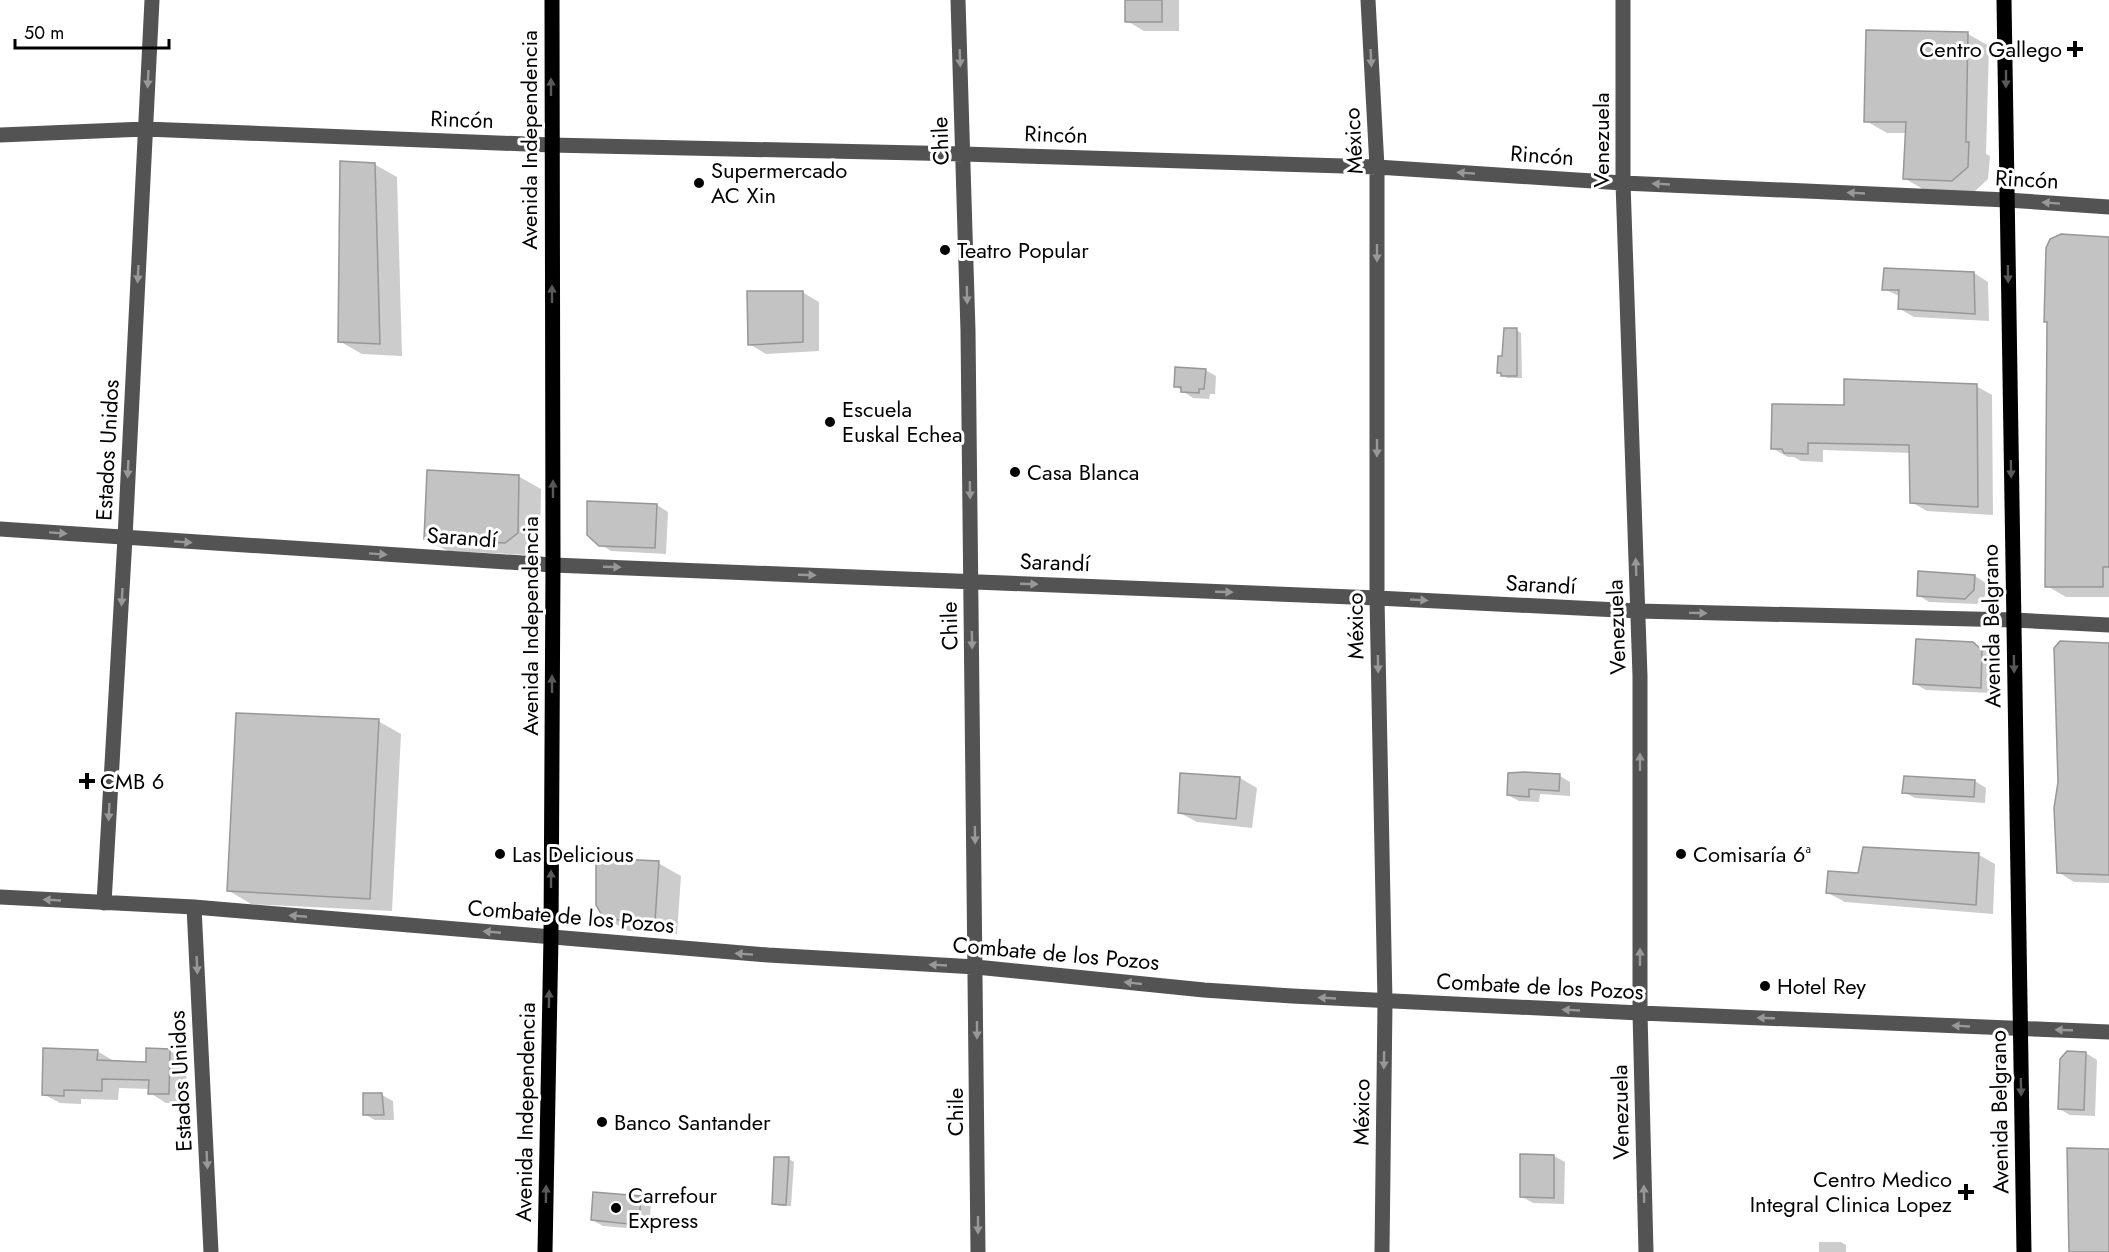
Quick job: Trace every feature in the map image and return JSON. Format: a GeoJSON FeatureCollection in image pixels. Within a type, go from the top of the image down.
{"type":"FeatureCollection","features":[{"type":"Feature","properties":{"kind":"main road","name":"Avenida Independencia"},"geometry":{"type":"LineString","coordinates":[[545,1252],[551,937],[552,0]]}},
{"type":"Feature","properties":{"kind":"main road","name":"Avenida Belgrano"},"geometry":{"type":"LineString","coordinates":[[2004,0],[2024,1252]]}},
{"type":"Feature","properties":{"kind":"street","name":"Estados Unidos"},"geometry":{"type":"LineString","coordinates":[[104,903],[152,0]]}},
{"type":"Feature","properties":{"kind":"street","name":"Chile"},"geometry":{"type":"LineString","coordinates":[[958,0],[968,331],[978,1252]]}},
{"type":"Feature","properties":{"kind":"street","name":"México"},"geometry":{"type":"LineString","coordinates":[[1368,0],[1377,167],[1377,598],[1385,1002],[1382,1252]]}},
{"type":"Feature","properties":{"kind":"street","name":"Venezuela"},"geometry":{"type":"LineString","coordinates":[[1623,0],[1623,183],[1638,611],[1640,1013],[1646,1252]]}},
{"type":"Feature","properties":{"kind":"street","name":"Rincón"},"geometry":{"type":"LineString","coordinates":[[0,135],[145,129],[551,145],[964,154],[1377,167],[1623,183],[2007,200],[2109,207]]}},
{"type":"Feature","properties":{"kind":"street","name":"Sarandí"},"geometry":{"type":"LineString","coordinates":[[0,529],[553,565],[1377,598],[1638,611],[2013,620],[2109,625]]}},
{"type":"Feature","properties":{"kind":"street","name":"Combate de los Pozos"},"geometry":{"type":"LineString","coordinates":[[0,897],[194,907],[780,956],[976,967],[1204,990],[1385,1002],[2109,1032]]}},
{"type":"Feature","properties":{"kind":"street","name":"Estados Unidos"},"geometry":{"type":"LineString","coordinates":[[194,907],[211,1252]]}},
{"type":"Feature","properties":{"kind":"building"},"geometry":{"type":"Polygon","coordinates":[[[1125,0],[1162,0],[1162,22],[1125,22],[1125,0]]]}},
{"type":"Feature","properties":{"kind":"building"},"geometry":{"type":"Polygon","coordinates":[[[1866,30],[1968,32],[1966,142],[1969,142],[1968,167],[1952,181],[1903,179],[1906,122],[1864,122],[1866,30]]]}},
{"type":"Feature","properties":{"kind":"building"},"geometry":{"type":"Polygon","coordinates":[[[340,161],[375,163],[380,344],[338,342],[340,161]]]}},
{"type":"Feature","properties":{"kind":"building"},"geometry":{"type":"Polygon","coordinates":[[[2061,234],[2109,237],[2109,567],[2103,567],[2103,587],[2045,587],[2046,248],[2050,239],[2061,234]]]}},
{"type":"Feature","properties":{"kind":"building"},"geometry":{"type":"Polygon","coordinates":[[[1884,268],[1974,272],[1975,314],[1898,309],[1899,290],[1882,290],[1884,268]]]}},
{"type":"Feature","properties":{"kind":"building"},"geometry":{"type":"Polygon","coordinates":[[[747,291],[803,291],[803,342],[748,345],[747,291]]]}},
{"type":"Feature","properties":{"kind":"building"},"geometry":{"type":"Polygon","coordinates":[[[1504,328],[1517,328],[1517,376],[1501,376],[1501,373],[1497,373],[1498,356],[1502,356],[1504,328]]]}},
{"type":"Feature","properties":{"kind":"building"},"geometry":{"type":"Polygon","coordinates":[[[1175,367],[1206,369],[1204,389],[1199,389],[1199,393],[1181,392],[1181,387],[1174,387],[1175,367]]]}},
{"type":"Feature","properties":{"kind":"building"},"geometry":{"type":"Polygon","coordinates":[[[1844,379],[1977,384],[1978,507],[1910,503],[1909,445],[1808,443],[1808,454],[1784,453],[1782,449],[1771,449],[1772,404],[1844,405],[1844,379]]]}},
{"type":"Feature","properties":{"kind":"building"},"geometry":{"type":"Polygon","coordinates":[[[427,470],[519,475],[518,533],[505,543],[424,539],[427,470]]]}},
{"type":"Feature","properties":{"kind":"building"},"geometry":{"type":"Polygon","coordinates":[[[587,501],[657,504],[655,548],[599,546],[587,535],[587,501]]]}},
{"type":"Feature","properties":{"kind":"building"},"geometry":{"type":"Polygon","coordinates":[[[1918,571],[1975,575],[1974,590],[1965,599],[1917,596],[1918,571]]]}},
{"type":"Feature","properties":{"kind":"building"},"geometry":{"type":"Polygon","coordinates":[[[1916,639],[1973,642],[1982,650],[1981,688],[1913,684],[1916,639]]]}},
{"type":"Feature","properties":{"kind":"building"},"geometry":{"type":"Polygon","coordinates":[[[2060,641],[2109,643],[2109,875],[2057,873],[2054,808],[2058,782],[2054,648],[2060,641]]]}},
{"type":"Feature","properties":{"kind":"building"},"geometry":{"type":"Polygon","coordinates":[[[236,713],[379,719],[370,899],[227,891],[236,713]]]}},
{"type":"Feature","properties":{"kind":"building"},"geometry":{"type":"Polygon","coordinates":[[[1180,773],[1240,777],[1236,819],[1178,813],[1180,773]]]}},
{"type":"Feature","properties":{"kind":"building"},"geometry":{"type":"Polygon","coordinates":[[[1508,773],[1560,774],[1559,791],[1529,789],[1529,797],[1507,795],[1508,773]]]}},
{"type":"Feature","properties":{"kind":"building"},"geometry":{"type":"Polygon","coordinates":[[[1904,776],[1975,780],[1974,797],[1902,793],[1904,776]]]}},
{"type":"Feature","properties":{"kind":"building"},"geometry":{"type":"Polygon","coordinates":[[[1863,847],[1979,853],[1976,905],[1826,893],[1828,871],[1858,873],[1863,847]]]}},
{"type":"Feature","properties":{"kind":"building"},"geometry":{"type":"Polygon","coordinates":[[[596,858],[659,861],[655,922],[604,919],[596,905],[596,858]]]}},
{"type":"Feature","properties":{"kind":"building"},"geometry":{"type":"Polygon","coordinates":[[[43,1048],[98,1050],[97,1060],[146,1062],[146,1048],[170,1049],[169,1094],[148,1094],[149,1080],[102,1079],[102,1091],[64,1090],[64,1096],[42,1095],[43,1048]]]}},
{"type":"Feature","properties":{"kind":"building"},"geometry":{"type":"Polygon","coordinates":[[[2067,1051],[2086,1052],[2084,1110],[2058,1109],[2060,1059],[2067,1051]]]}},
{"type":"Feature","properties":{"kind":"building"},"geometry":{"type":"Polygon","coordinates":[[[363,1093],[382,1093],[384,1115],[363,1115],[363,1093]]]}},
{"type":"Feature","properties":{"kind":"building"},"geometry":{"type":"Polygon","coordinates":[[[2067,1148],[2109,1149],[2109,1252],[2069,1252],[2067,1148]]]}},
{"type":"Feature","properties":{"kind":"building"},"geometry":{"type":"Polygon","coordinates":[[[1520,1154],[1554,1155],[1554,1198],[1520,1197],[1520,1154]]]}},
{"type":"Feature","properties":{"kind":"building"},"geometry":{"type":"Polygon","coordinates":[[[774,1157],[789,1157],[786,1205],[772,1204],[774,1157]]]}},
{"type":"Feature","properties":{"kind":"building","name":"Carrefour Express"},"geometry":{"type":"Polygon","coordinates":[[[593,1192],[641,1196],[639,1225],[591,1220],[593,1192]]]}},
{"type":"Feature","properties":{"kind":"place","name":"Centro Gallego"},"geometry":{"type":"Point","coordinates":[2075,49]}},
{"type":"Feature","properties":{"kind":"place","name":"Supermercado AC Xin"},"geometry":{"type":"Point","coordinates":[699,183]}},
{"type":"Feature","properties":{"kind":"place","name":"Teatro Popular"},"geometry":{"type":"Point","coordinates":[945,250]}},
{"type":"Feature","properties":{"kind":"place","name":"Escuela Euskal Echea"},"geometry":{"type":"Point","coordinates":[830,422]}},
{"type":"Feature","properties":{"kind":"place","name":"Casa Blanca"},"geometry":{"type":"Point","coordinates":[1015,472]}},
{"type":"Feature","properties":{"kind":"place","name":"CMB 6"},"geometry":{"type":"Point","coordinates":[87,781]}},
{"type":"Feature","properties":{"kind":"place","name":"Las Delicious"},"geometry":{"type":"Point","coordinates":[500,854]}},
{"type":"Feature","properties":{"kind":"place","name":"Comisaría 6ª"},"geometry":{"type":"Point","coordinates":[1681,854]}},
{"type":"Feature","properties":{"kind":"place","name":"Hotel Rey"},"geometry":{"type":"Point","coordinates":[1765,986]}},
{"type":"Feature","properties":{"kind":"place","name":"Banco Santander"},"geometry":{"type":"Point","coordinates":[602,1122]}},
{"type":"Feature","properties":{"kind":"place","name":"Centro Medico Integral Clinica Lopez"},"geometry":{"type":"Point","coordinates":[1966,1192]}},
{"type":"Feature","properties":{"kind":"place","name":"Carrefour Express"},"geometry":{"type":"Point","coordinates":[616,1208]}}]}
